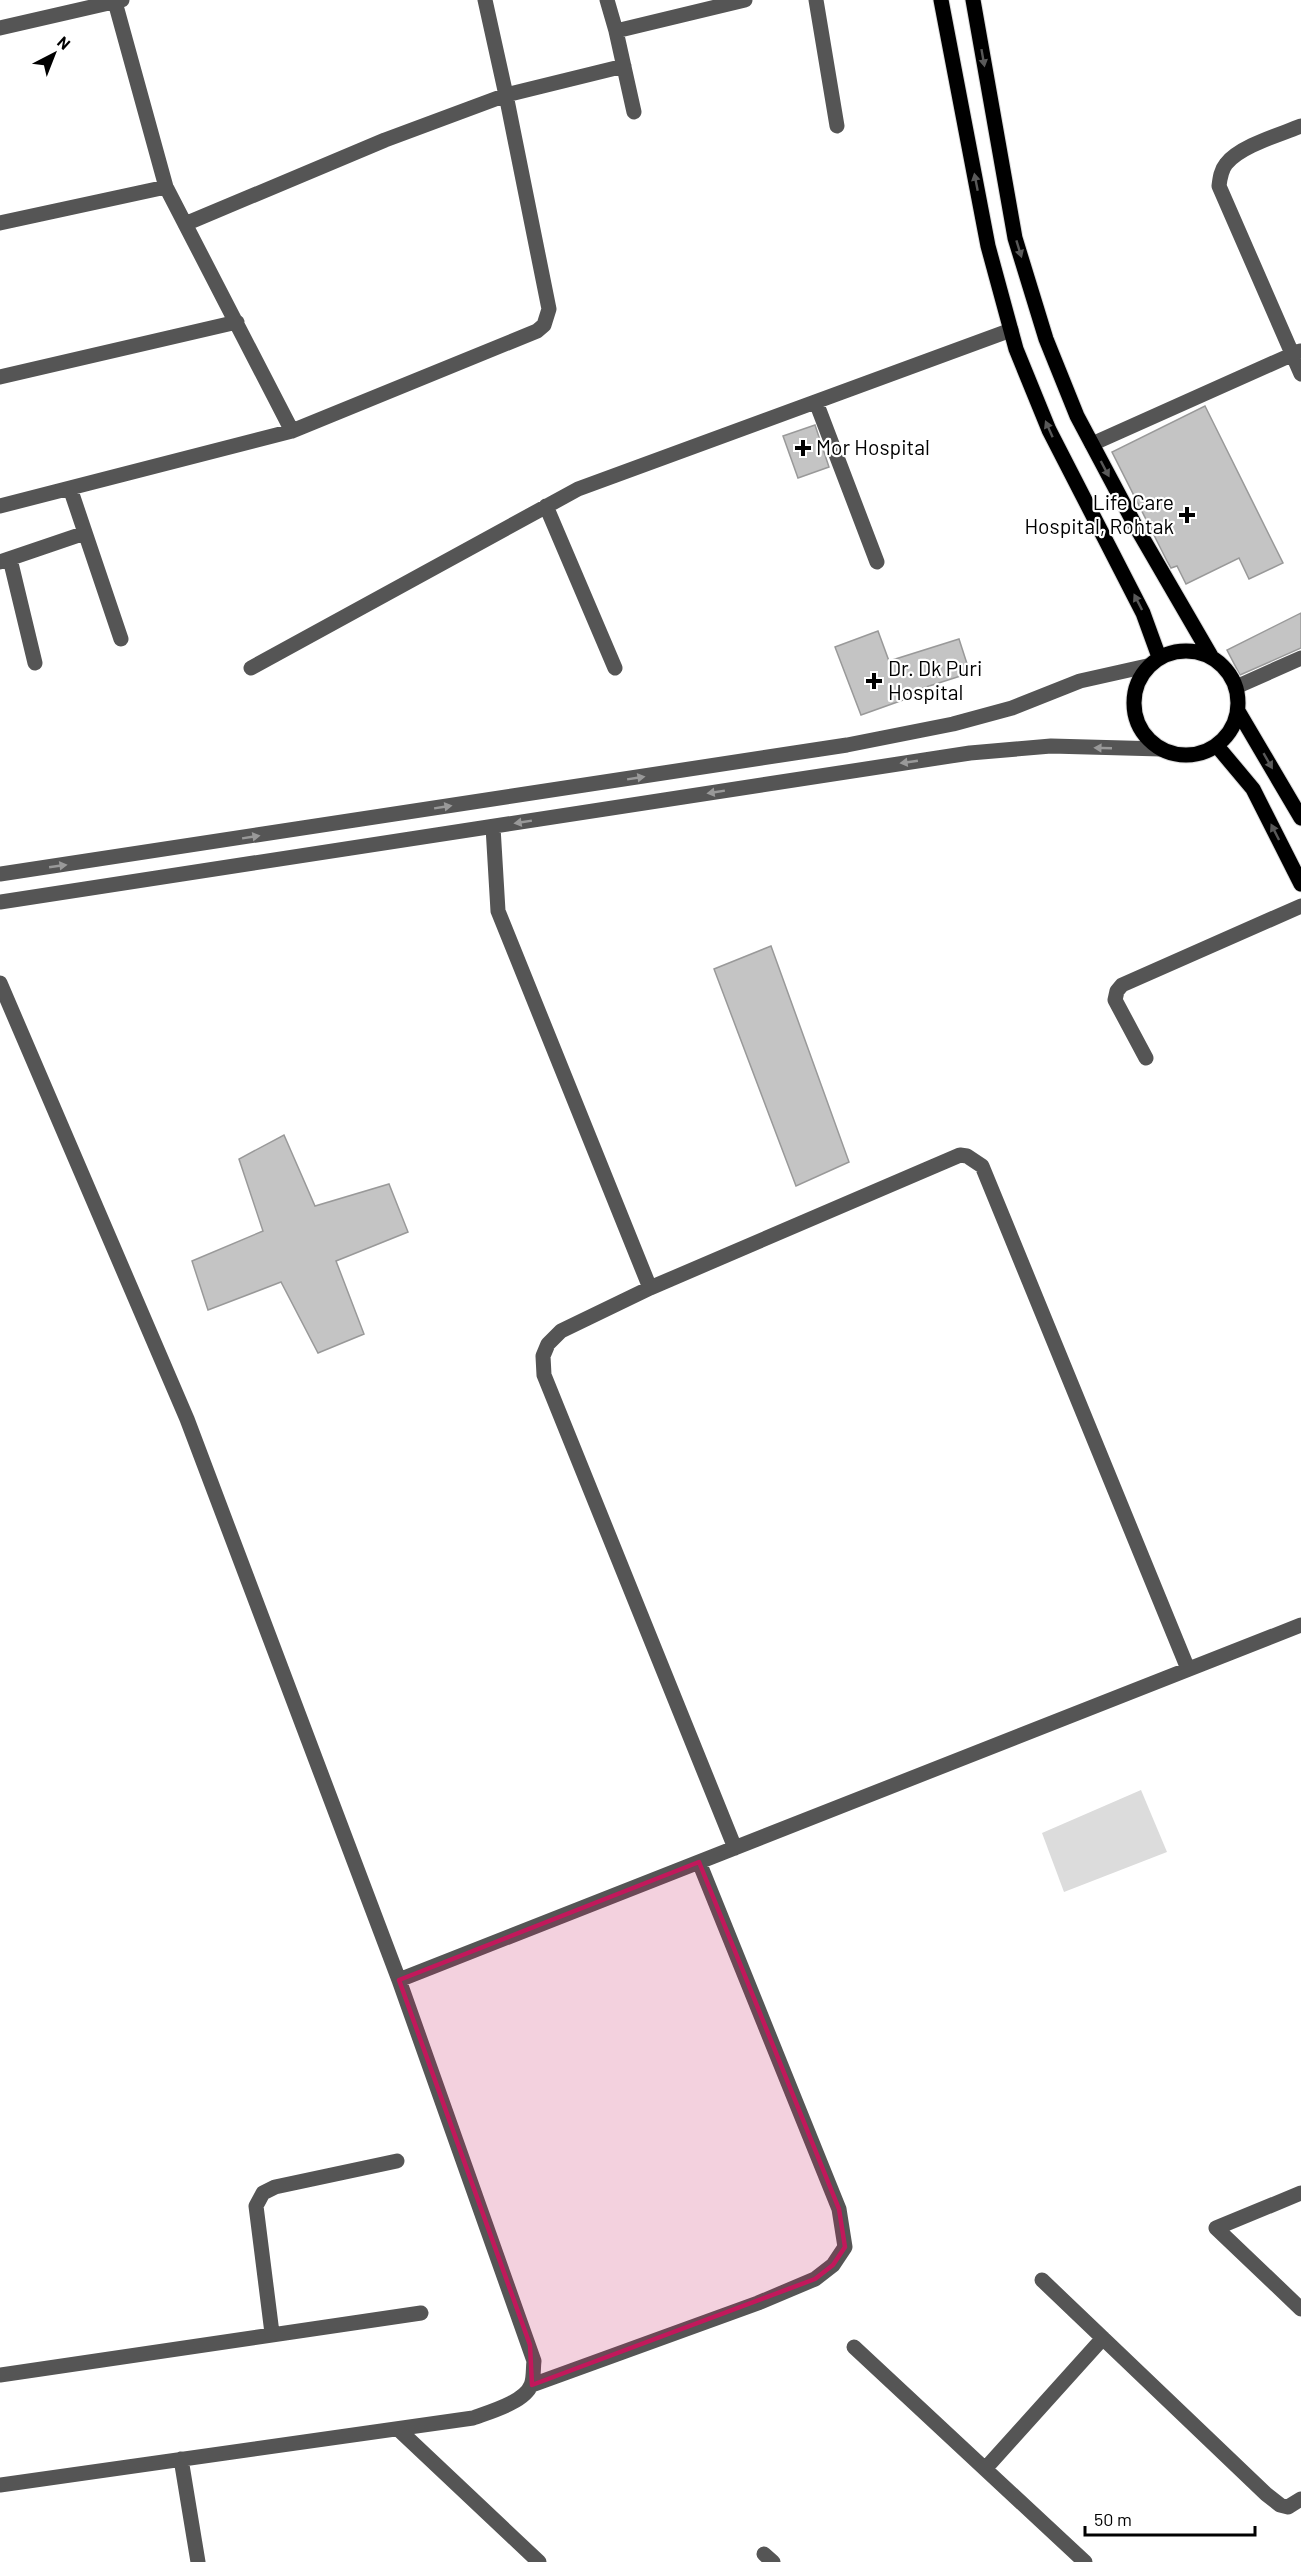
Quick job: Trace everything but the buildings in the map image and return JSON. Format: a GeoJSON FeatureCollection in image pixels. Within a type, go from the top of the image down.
{"type":"FeatureCollection","features":[{"type":"Feature","properties":{"kind":"main road"},"geometry":{"type":"LineString","coordinates":[[941,0],[988,246],[1011,330],[1048,430],[1143,613],[1153,662]]}},
{"type":"Feature","properties":{"kind":"main road"},"geometry":{"type":"LineString","coordinates":[[973,0],[1015,238],[1046,339],[1077,416],[1092,444],[1211,656],[1228,672],[1236,687],[1238,711],[1234,725],[1217,746],[1194,755],[1179,755],[1161,749],[1139,727],[1133,710],[1134,695],[1139,679],[1153,662],[1172,652],[1193,650],[1211,656]]}},
{"type":"Feature","properties":{"kind":"main road"},"geometry":{"type":"LineString","coordinates":[[1238,711],[1301,818]]}},
{"type":"Feature","properties":{"kind":"main road"},"geometry":{"type":"LineString","coordinates":[[1217,746],[1253,789],[1301,884]]}},
{"type":"Feature","properties":{"kind":"street"},"geometry":{"type":"LineString","coordinates":[[0,506],[292,431],[537,331],[544,325],[549,309],[485,0]]}},
{"type":"Feature","properties":{"kind":"street"},"geometry":{"type":"LineString","coordinates":[[607,0],[634,112]]}},
{"type":"Feature","properties":{"kind":"street"},"geometry":{"type":"LineString","coordinates":[[616,31],[745,0]]}},
{"type":"Feature","properties":{"kind":"street"},"geometry":{"type":"LineString","coordinates":[[816,0],[837,126]]}},
{"type":"Feature","properties":{"kind":"street"},"geometry":{"type":"LineString","coordinates":[[0,28],[118,1],[166,188],[292,431]]}},
{"type":"Feature","properties":{"kind":"street"},"geometry":{"type":"LineString","coordinates":[[185,224],[385,140],[506,95],[624,66]]}},
{"type":"Feature","properties":{"kind":"street"},"geometry":{"type":"LineString","coordinates":[[1301,126],[1240,152],[1226,163],[1221,171],[1219,186],[1297,353],[1301,374]]}},
{"type":"Feature","properties":{"kind":"street"},"geometry":{"type":"LineString","coordinates":[[0,223],[166,188]]}},
{"type":"Feature","properties":{"kind":"street"},"geometry":{"type":"LineString","coordinates":[[0,377],[237,322]]}},
{"type":"Feature","properties":{"kind":"street"},"geometry":{"type":"LineString","coordinates":[[251,668],[578,489],[1011,330]]}},
{"type":"Feature","properties":{"kind":"street"},"geometry":{"type":"LineString","coordinates":[[1092,444],[1297,353]]}},
{"type":"Feature","properties":{"kind":"street"},"geometry":{"type":"LineString","coordinates":[[816,402],[877,562]]}},
{"type":"Feature","properties":{"kind":"street"},"geometry":{"type":"LineString","coordinates":[[69,488],[121,639]]}},
{"type":"Feature","properties":{"kind":"street"},"geometry":{"type":"LineString","coordinates":[[546,506],[615,668]]}},
{"type":"Feature","properties":{"kind":"street"},"geometry":{"type":"LineString","coordinates":[[35,663],[5,560],[85,533]]}},
{"type":"Feature","properties":{"kind":"street"},"geometry":{"type":"LineString","coordinates":[[1236,687],[1301,658]]}},
{"type":"Feature","properties":{"kind":"street"},"geometry":{"type":"LineString","coordinates":[[0,874],[847,745],[953,724],[1012,708],[1080,681],[1153,662]]}},
{"type":"Feature","properties":{"kind":"street"},"geometry":{"type":"LineString","coordinates":[[0,902],[970,753],[1051,746],[1161,749]]}},
{"type":"Feature","properties":{"kind":"street"},"geometry":{"type":"LineString","coordinates":[[493,827],[498,911],[650,1288]]}},
{"type":"Feature","properties":{"kind":"street"},"geometry":{"type":"LineString","coordinates":[[208,844],[217,870]]}},
{"type":"Feature","properties":{"kind":"street"},"geometry":{"type":"LineString","coordinates":[[1146,1058],[1115,1000],[1117,991],[1122,985],[1301,906]]}},
{"type":"Feature","properties":{"kind":"street"},"geometry":{"type":"LineString","coordinates":[[0,983],[187,1419],[399,1980],[530,2345],[534,2361],[532,2385]]}},
{"type":"Feature","properties":{"kind":"street"},"geometry":{"type":"LineString","coordinates":[[735,1848],[544,1376],[543,1356],[548,1344],[561,1331],[650,1288],[960,1155],[977,1161],[982,1166],[1188,1669]]}},
{"type":"Feature","properties":{"kind":"street"},"geometry":{"type":"LineString","coordinates":[[399,1980],[1301,1625]]}},
{"type":"Feature","properties":{"kind":"street"},"geometry":{"type":"LineString","coordinates":[[0,2485],[473,2418],[514,2401],[532,2385],[758,2303],[815,2279],[833,2265],[845,2247],[839,2209],[699,1862]]}},
{"type":"Feature","properties":{"kind":"street"},"geometry":{"type":"LineString","coordinates":[[272,2333],[256,2206],[258,2199],[275,2187],[397,2162]]}},
{"type":"Feature","properties":{"kind":"street"},"geometry":{"type":"LineString","coordinates":[[1301,2193],[1216,2228],[1301,2309]]}},
{"type":"Feature","properties":{"kind":"street"},"geometry":{"type":"LineString","coordinates":[[1042,2280],[1266,2494],[1280,2505],[1288,2507],[1301,2499]]}},
{"type":"Feature","properties":{"kind":"street"},"geometry":{"type":"LineString","coordinates":[[0,2375],[272,2333],[421,2313]]}},
{"type":"Feature","properties":{"kind":"street"},"geometry":{"type":"LineString","coordinates":[[985,2469],[1103,2338]]}},
{"type":"Feature","properties":{"kind":"street"},"geometry":{"type":"LineString","coordinates":[[854,2347],[1085,2562]]}},
{"type":"Feature","properties":{"kind":"street"},"geometry":{"type":"LineString","coordinates":[[398,2429],[539,2562]]}},
{"type":"Feature","properties":{"kind":"street"},"geometry":{"type":"LineString","coordinates":[[181,2459],[198,2562]]}},
{"type":"Feature","properties":{"kind":"highlighted area"},"geometry":{"type":"Polygon","coordinates":[[[699,1862],[839,2209],[845,2247],[833,2265],[815,2279],[532,2385],[530,2345],[399,1980],[699,1862]]]}},
{"type":"Feature","properties":{"kind":"shaded area"},"geometry":{"type":"Polygon","coordinates":[[[1141,1790],[1167,1852],[1064,1892],[1042,1833],[1141,1790]]]}},
{"type":"Feature","properties":{"kind":"place","name":"Mor Hospital"},"geometry":{"type":"Point","coordinates":[803,448]}},
{"type":"Feature","properties":{"kind":"place","name":"Life Care Hospital, Rohtak"},"geometry":{"type":"Point","coordinates":[1187,515]}},
{"type":"Feature","properties":{"kind":"place","name":"Dr. Dk Puri Hospital"},"geometry":{"type":"Point","coordinates":[874,681]}}]}
